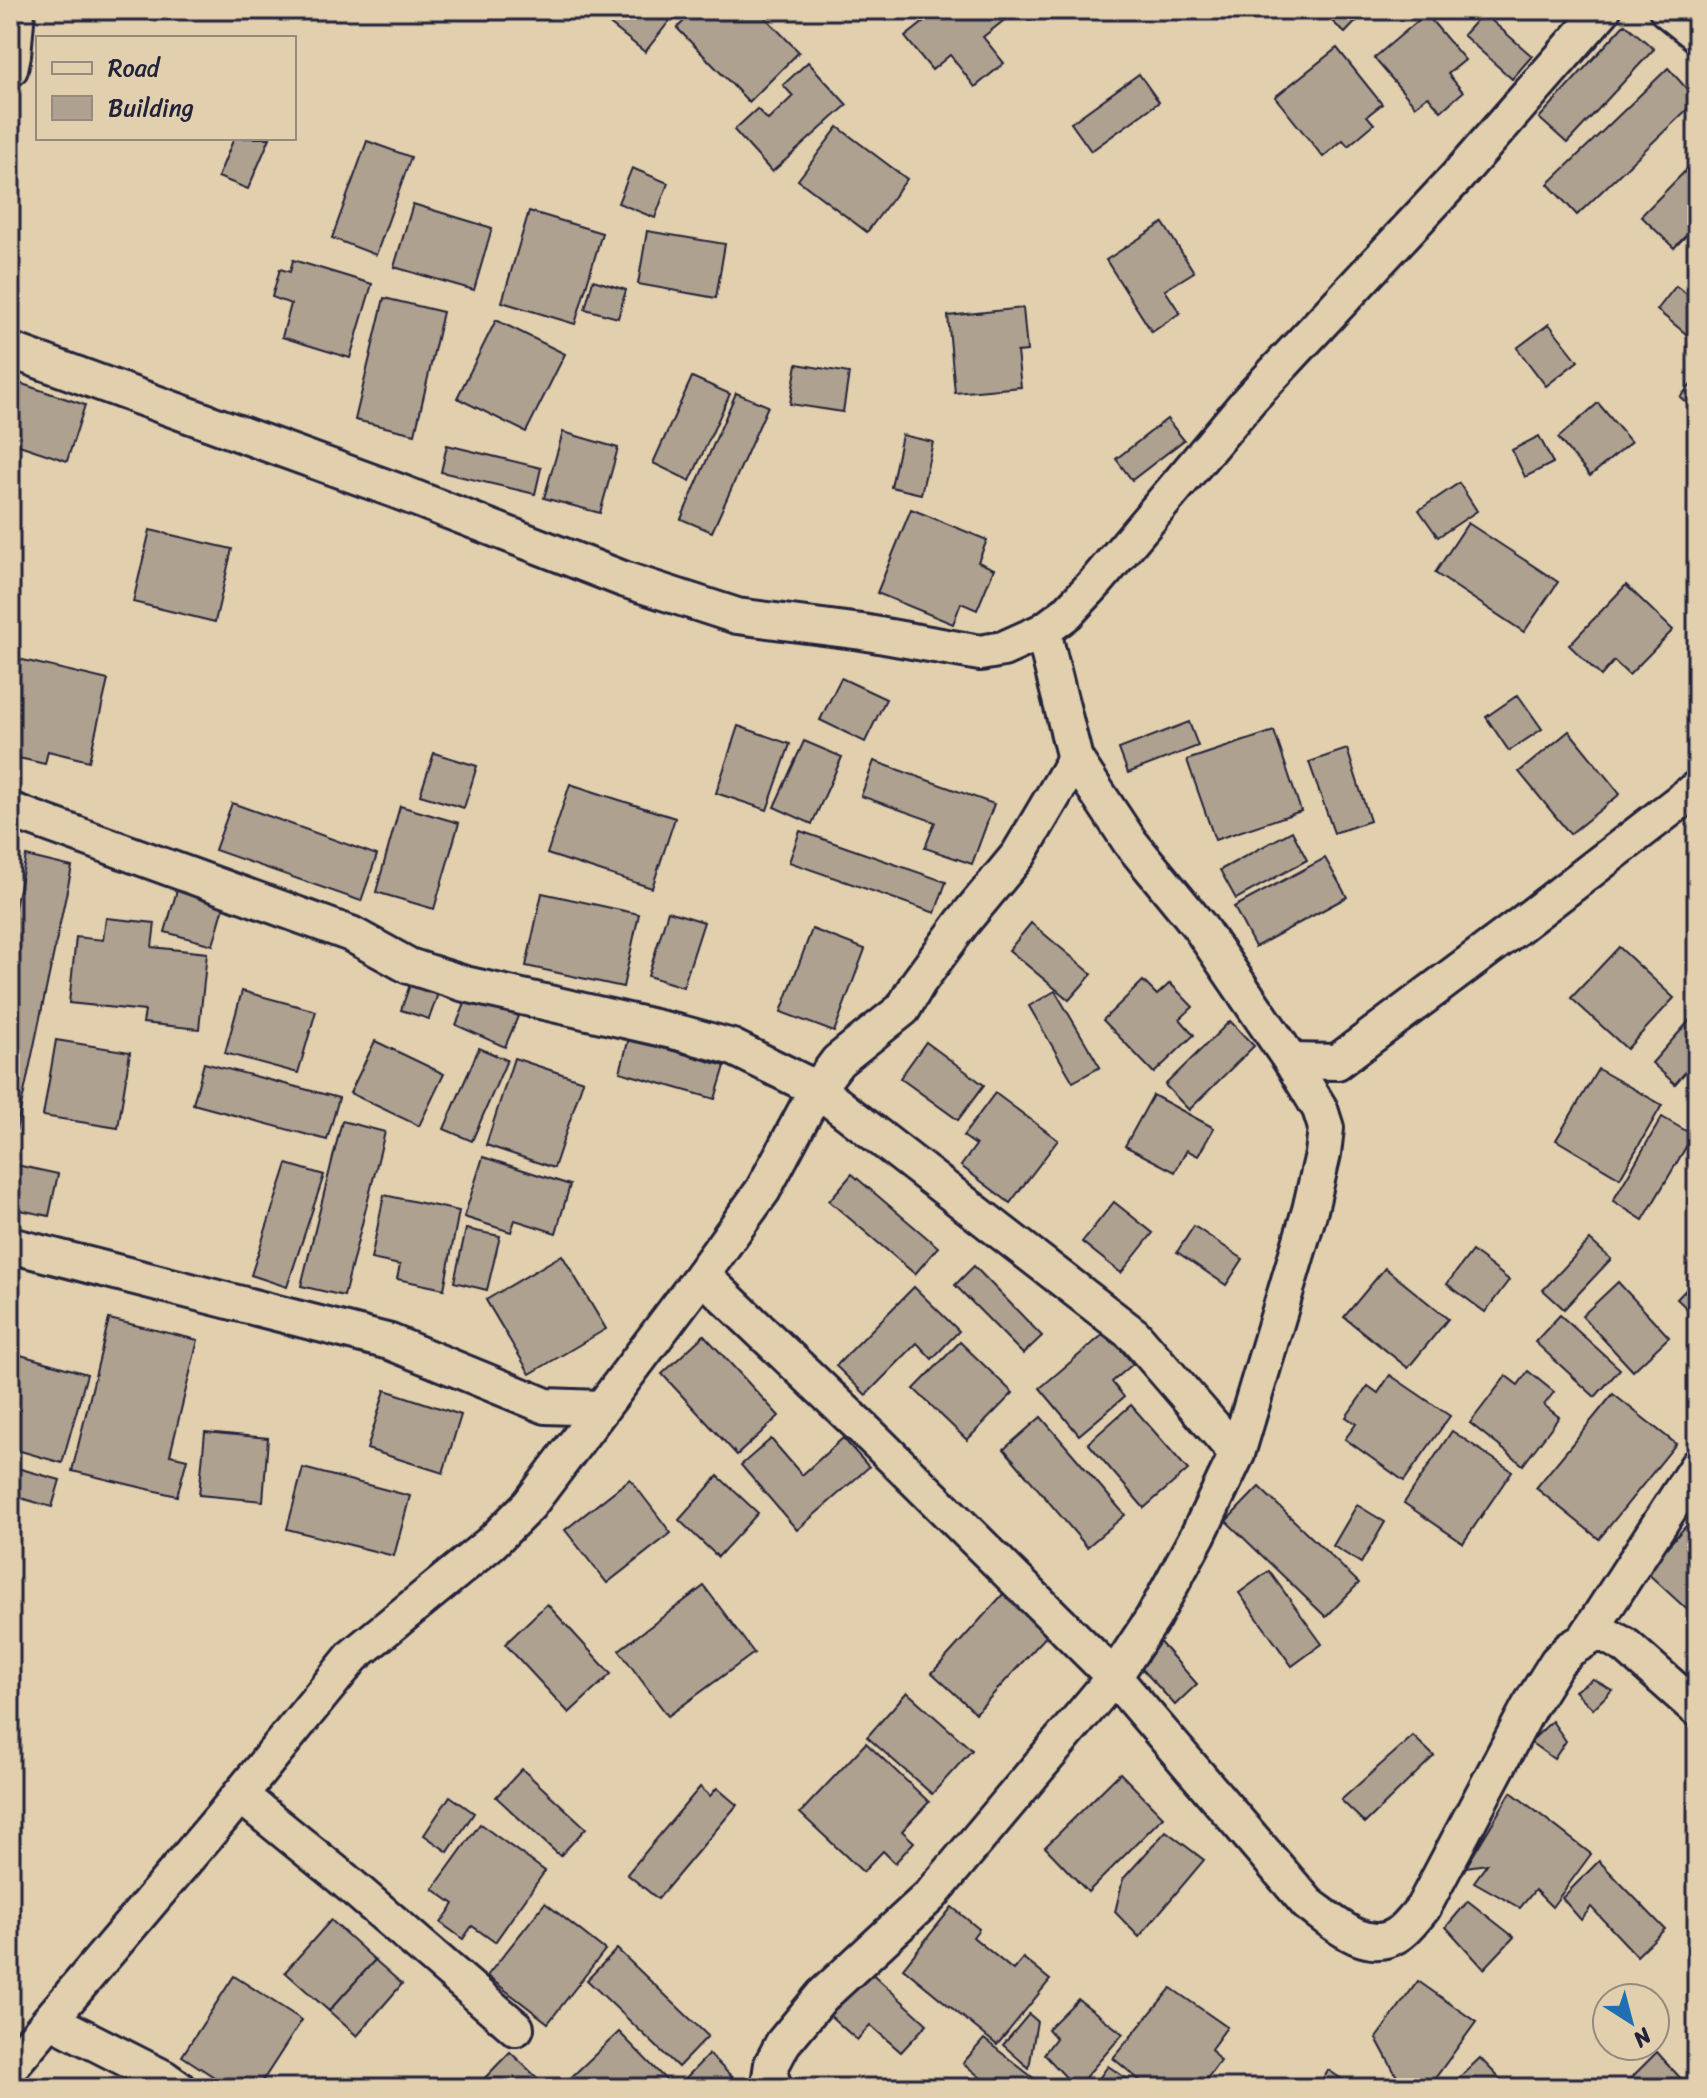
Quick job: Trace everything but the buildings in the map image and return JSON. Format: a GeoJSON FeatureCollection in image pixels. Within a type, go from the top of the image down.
{"type":"FeatureCollection","features":[{"type":"Feature","properties":{"kind":"street"},"geometry":{"type":"LineString","coordinates":[[10,69],[17,10]]}},
{"type":"Feature","properties":{"kind":"street"},"geometry":{"type":"LineString","coordinates":[[10,350],[383,486],[623,579],[737,616],[862,632],[980,653],[1003,649],[1043,631],[1067,613],[1250,399],[1456,178],[1603,10]]}},
{"type":"Feature","properties":{"kind":"street"},"geometry":{"type":"LineString","coordinates":[[1667,10],[1697,34]]}},
{"type":"Feature","properties":{"kind":"street"},"geometry":{"type":"LineString","coordinates":[[1043,631],[1075,759],[1130,842],[1199,926],[1291,1061],[1320,1109],[1326,1128]]}},
{"type":"Feature","properties":{"kind":"street"},"geometry":{"type":"LineString","coordinates":[[10,2067],[353,1656],[491,1543],[529,1505],[763,1190],[817,1089],[838,1061],[903,1009],[962,923],[1019,854],[1075,759]]}},
{"type":"Feature","properties":{"kind":"street"},"geometry":{"type":"LineString","coordinates":[[1291,1061],[1337,1062],[1697,788]]}},
{"type":"Feature","properties":{"kind":"street"},"geometry":{"type":"LineString","coordinates":[[10,810],[351,934],[409,966],[465,984],[732,1047],[817,1089],[1134,1335],[1237,1454]]}},
{"type":"Feature","properties":{"kind":"street"},"geometry":{"type":"LineString","coordinates":[[775,2088],[770,2077],[772,2064],[783,2043],[822,1996],[931,1895],[1114,1677],[1153,1618],[1237,1454],[1310,1210],[1323,1154],[1337,1062]]}},
{"type":"Feature","properties":{"kind":"street"},"geometry":{"type":"LineString","coordinates":[[10,1245],[390,1342],[546,1406],[600,1408]]}},
{"type":"Feature","properties":{"kind":"street"},"geometry":{"type":"LineString","coordinates":[[702,1275],[878,1443],[1114,1677],[1308,1904],[1368,1942],[1384,1942],[1399,1934],[1423,1908],[1529,1707],[1557,1662],[1570,1649],[1594,1635],[1606,1635],[1626,1646],[1697,1709]]}},
{"type":"Feature","properties":{"kind":"street"},"geometry":{"type":"LineString","coordinates":[[546,1406],[567,1453]]}},
{"type":"Feature","properties":{"kind":"street"},"geometry":{"type":"LineString","coordinates":[[1585,1639],[1697,1466]]}},
{"type":"Feature","properties":{"kind":"street"},"geometry":{"type":"LineString","coordinates":[[240,1795],[516,2028]]}},
{"type":"Feature","properties":{"kind":"street"},"geometry":{"type":"LineString","coordinates":[[50,2020],[178,2088]]}}]}
